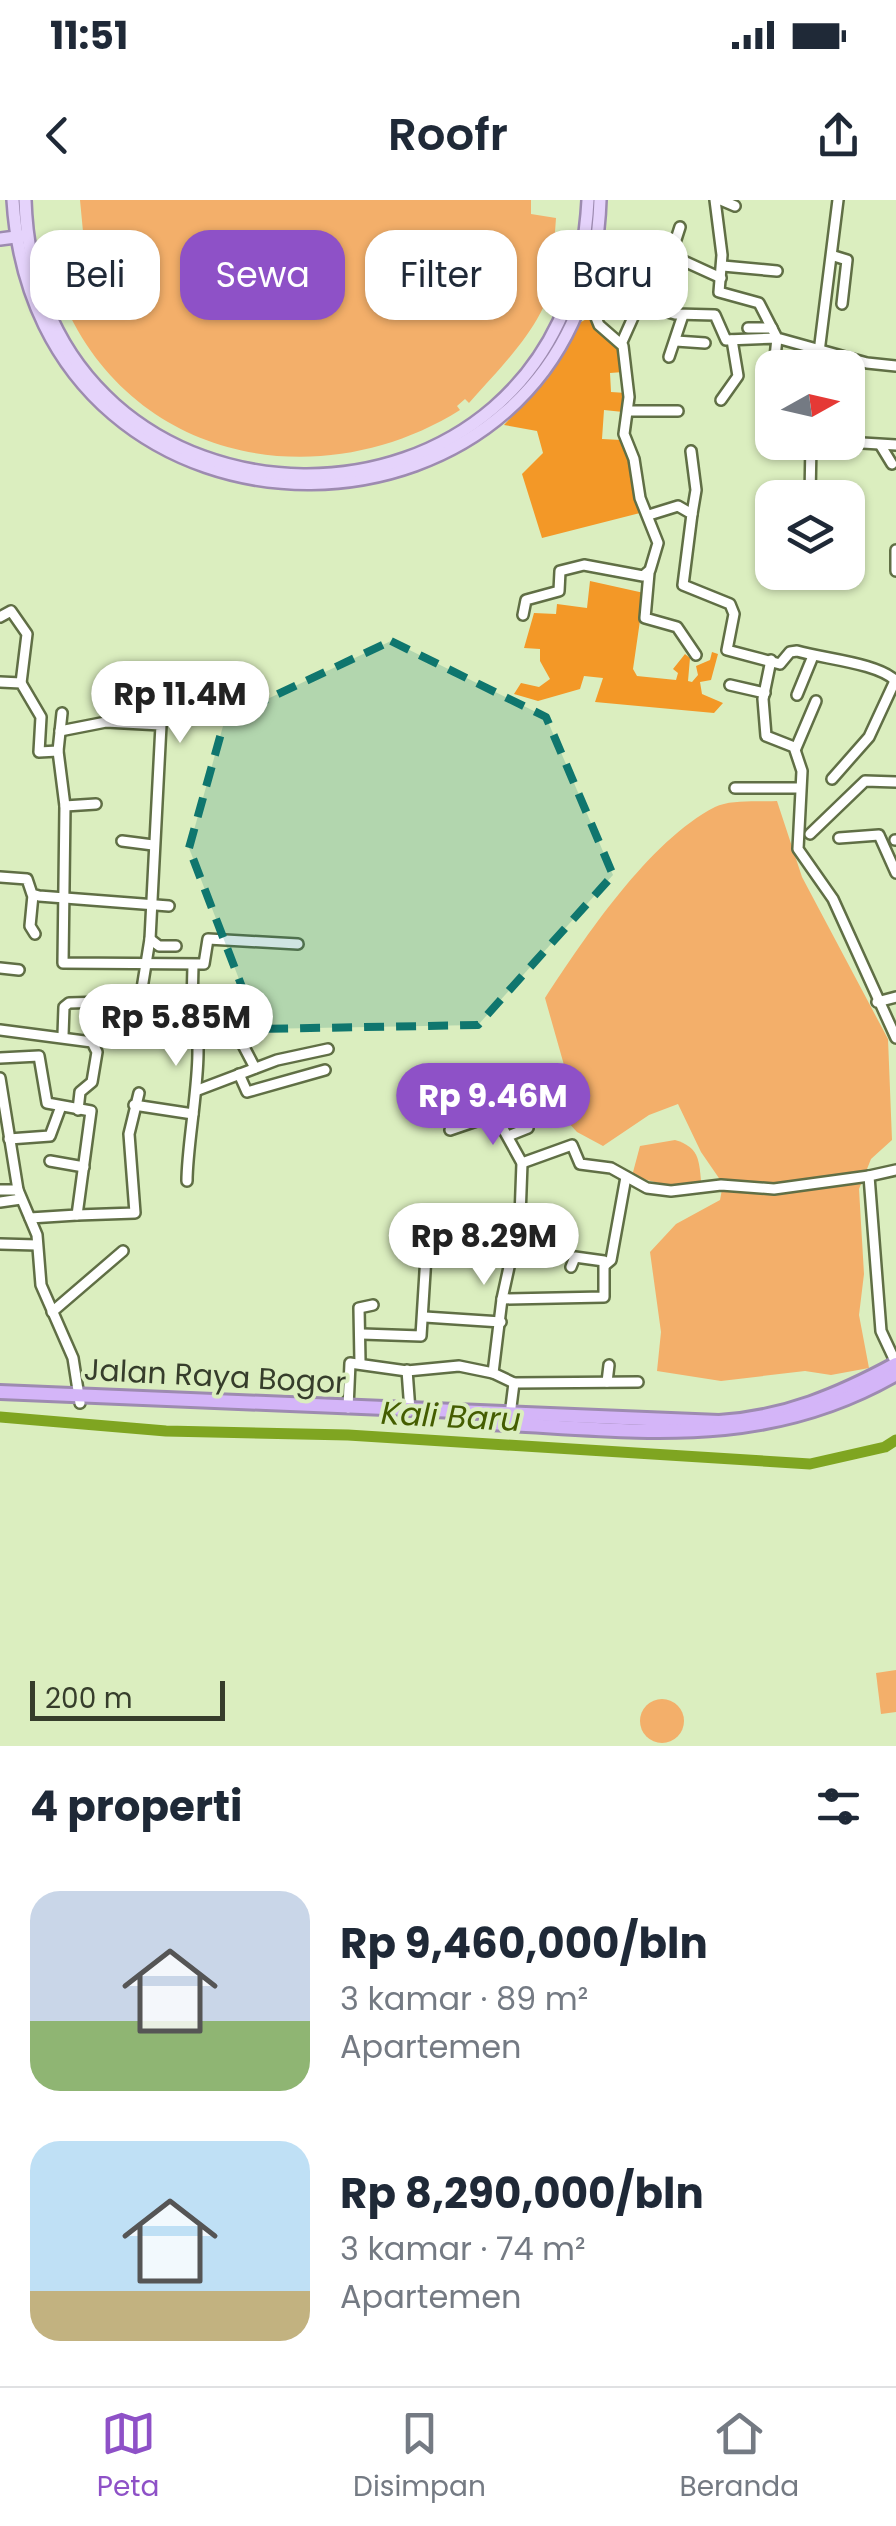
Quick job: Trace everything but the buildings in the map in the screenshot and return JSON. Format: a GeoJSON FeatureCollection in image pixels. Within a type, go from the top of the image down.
{"type":"FeatureCollection","features":[{"type":"Feature","properties":{"kind":"highway","name":"Jalan Raya Bogor"},"geometry":{"type":"LineString","coordinates":[[0,1392],[517,1419],[718,1422],[756,1419],[840,1395],[895,1373]]}},
{"type":"Feature","properties":{"kind":"highway","name":"Jalan Raya Bogor"},"geometry":{"type":"LineString","coordinates":[[0,1400],[80,1398],[517,1419]]}},
{"type":"Feature","properties":{"kind":"main road"},"geometry":{"type":"LineString","coordinates":[[12,200],[51,314],[68,345],[106,393],[178,446],[236,469],[267,475],[330,477],[408,459],[451,438],[515,385],[563,320]]}},
{"type":"Feature","properties":{"kind":"main road"},"geometry":{"type":"LineString","coordinates":[[21,231],[24,200]]}},
{"type":"Feature","properties":{"kind":"main road"},"geometry":{"type":"LineString","coordinates":[[584,230],[588,200]]}},
{"type":"Feature","properties":{"kind":"main road"},"geometry":{"type":"LineString","coordinates":[[598,230],[600,200]]}},
{"type":"Feature","properties":{"kind":"main road"},"geometry":{"type":"LineString","coordinates":[[0,229],[21,231]]}},
{"type":"Feature","properties":{"kind":"main road"},"geometry":{"type":"LineString","coordinates":[[0,239],[21,231]]}},
{"type":"Feature","properties":{"kind":"street"},"geometry":{"type":"LineString","coordinates":[[734,206],[718,200],[723,266],[715,315],[724,338],[774,333]]}},
{"type":"Feature","properties":{"kind":"street"},"geometry":{"type":"LineString","coordinates":[[818,348],[834,256],[838,200]]}},
{"type":"Feature","properties":{"kind":"street"},"geometry":{"type":"LineString","coordinates":[[834,256],[847,260],[842,304]]}},
{"type":"Feature","properties":{"kind":"street"},"geometry":{"type":"LineString","coordinates":[[688,263],[721,278]]}},
{"type":"Feature","properties":{"kind":"street"},"geometry":{"type":"LineString","coordinates":[[723,266],[777,271]]}},
{"type":"Feature","properties":{"kind":"street"},"geometry":{"type":"LineString","coordinates":[[719,292],[756,300],[774,333],[774,350]]}},
{"type":"Feature","properties":{"kind":"street"},"geometry":{"type":"LineString","coordinates":[[688,315],[715,315]]}},
{"type":"Feature","properties":{"kind":"street"},"geometry":{"type":"LineString","coordinates":[[597,320],[622,342]]}},
{"type":"Feature","properties":{"kind":"street"},"geometry":{"type":"LineString","coordinates":[[632,320],[622,342],[628,411],[624,434],[658,543],[649,572],[645,618],[677,627],[696,655]]}},
{"type":"Feature","properties":{"kind":"street"},"geometry":{"type":"LineString","coordinates":[[669,357],[682,320]]}},
{"type":"Feature","properties":{"kind":"street"},"geometry":{"type":"LineString","coordinates":[[748,328],[867,363],[896,366]]}},
{"type":"Feature","properties":{"kind":"street"},"geometry":{"type":"LineString","coordinates":[[721,400],[738,376],[732,340]]}},
{"type":"Feature","properties":{"kind":"street"},"geometry":{"type":"LineString","coordinates":[[676,341],[705,343]]}},
{"type":"Feature","properties":{"kind":"street"},"geometry":{"type":"LineString","coordinates":[[628,411],[678,411]]}},
{"type":"Feature","properties":{"kind":"street"},"geometry":{"type":"LineString","coordinates":[[865,444],[896,444]]}},
{"type":"Feature","properties":{"kind":"street"},"geometry":{"type":"LineString","coordinates":[[881,446],[892,464]]}},
{"type":"Feature","properties":{"kind":"street"},"geometry":{"type":"LineString","coordinates":[[692,451],[696,487],[684,588],[730,604],[734,614],[727,650],[782,664],[792,651],[881,669],[896,681],[892,700],[869,738],[832,779]]}},
{"type":"Feature","properties":{"kind":"street"},"geometry":{"type":"LineString","coordinates":[[646,511],[678,506],[692,514]]}},
{"type":"Feature","properties":{"kind":"street"},"geometry":{"type":"LineString","coordinates":[[896,550],[896,571]]}},
{"type":"Feature","properties":{"kind":"street"},"geometry":{"type":"LineString","coordinates":[[522,615],[526,600],[559,591],[560,571],[584,566],[633,576],[649,572]]}},
{"type":"Feature","properties":{"kind":"street"},"geometry":{"type":"LineString","coordinates":[[0,617],[12,611],[27,634],[21,683],[41,717],[39,752],[58,751]]}},
{"type":"Feature","properties":{"kind":"street"},"geometry":{"type":"LineString","coordinates":[[797,695],[812,656]]}},
{"type":"Feature","properties":{"kind":"street"},"geometry":{"type":"LineString","coordinates":[[770,660],[764,693],[766,738],[796,748]]}},
{"type":"Feature","properties":{"kind":"street"},"geometry":{"type":"LineString","coordinates":[[0,682],[21,683]]}},
{"type":"Feature","properties":{"kind":"street"},"geometry":{"type":"LineString","coordinates":[[730,685],[764,693]]}},
{"type":"Feature","properties":{"kind":"street"},"geometry":{"type":"LineString","coordinates":[[816,701],[796,748],[802,771],[798,850],[833,900],[896,1038]]}},
{"type":"Feature","properties":{"kind":"street"},"geometry":{"type":"LineString","coordinates":[[62,713],[58,751],[65,806],[64,964],[193,965],[206,962],[208,939],[298,944]]}},
{"type":"Feature","properties":{"kind":"street"},"geometry":{"type":"LineString","coordinates":[[60,731],[106,722],[160,722],[150,940],[140,1000]]}},
{"type":"Feature","properties":{"kind":"street"},"geometry":{"type":"LineString","coordinates":[[810,834],[864,782],[896,782]]}},
{"type":"Feature","properties":{"kind":"street"},"geometry":{"type":"LineString","coordinates":[[735,788],[800,788]]}},
{"type":"Feature","properties":{"kind":"street"},"geometry":{"type":"LineString","coordinates":[[65,806],[96,804]]}},
{"type":"Feature","properties":{"kind":"street"},"geometry":{"type":"LineString","coordinates":[[838,838],[879,835],[896,873]]}},
{"type":"Feature","properties":{"kind":"street"},"geometry":{"type":"LineString","coordinates":[[122,841],[153,845]]}},
{"type":"Feature","properties":{"kind":"street"},"geometry":{"type":"LineString","coordinates":[[0,878],[28,879],[33,895],[30,926],[34,934]]}},
{"type":"Feature","properties":{"kind":"street"},"geometry":{"type":"LineString","coordinates":[[33,895],[168,906]]}},
{"type":"Feature","properties":{"kind":"street"},"geometry":{"type":"LineString","coordinates":[[150,940],[159,946],[176,946]]}},
{"type":"Feature","properties":{"kind":"street"},"geometry":{"type":"LineString","coordinates":[[187,1181],[192,1114],[198,1090],[193,965]]}},
{"type":"Feature","properties":{"kind":"street"},"geometry":{"type":"LineString","coordinates":[[0,968],[19,970]]}},
{"type":"Feature","properties":{"kind":"street"},"geometry":{"type":"LineString","coordinates":[[877,1002],[896,997]]}},
{"type":"Feature","properties":{"kind":"street"},"geometry":{"type":"LineString","coordinates":[[64,1035],[66,1004],[140,1000],[192,1006]]}},
{"type":"Feature","properties":{"kind":"street"},"geometry":{"type":"LineString","coordinates":[[116,1020],[121,1003]]}},
{"type":"Feature","properties":{"kind":"street"},"geometry":{"type":"LineString","coordinates":[[157,1004],[158,1039]]}},
{"type":"Feature","properties":{"kind":"street"},"geometry":{"type":"LineString","coordinates":[[195,1036],[237,1023],[235,1008]]}},
{"type":"Feature","properties":{"kind":"street"},"geometry":{"type":"LineString","coordinates":[[232,1026],[255,1068]]}},
{"type":"Feature","properties":{"kind":"street"},"geometry":{"type":"LineString","coordinates":[[0,1030],[87,1038],[97,1052],[92,1082],[80,1092],[78,1110]]}},
{"type":"Feature","properties":{"kind":"street"},"geometry":{"type":"LineString","coordinates":[[24,1055],[32,1033]]}},
{"type":"Feature","properties":{"kind":"street"},"geometry":{"type":"LineString","coordinates":[[198,1090],[255,1068],[328,1048]]}},
{"type":"Feature","properties":{"kind":"street"},"geometry":{"type":"LineString","coordinates":[[0,1058],[39,1056],[45,1101],[60,1109],[91,1110],[78,1214]]}},
{"type":"Feature","properties":{"kind":"street"},"geometry":{"type":"LineString","coordinates":[[239,1074],[248,1092],[325,1070]]}},
{"type":"Feature","properties":{"kind":"street"},"geometry":{"type":"LineString","coordinates":[[0,1078],[20,1194],[37,1245],[42,1284],[72,1358],[80,1398]]}},
{"type":"Feature","properties":{"kind":"street"},"geometry":{"type":"LineString","coordinates":[[133,1105],[138,1102],[139,1093]]}},
{"type":"Feature","properties":{"kind":"street"},"geometry":{"type":"LineString","coordinates":[[451,1104],[483,1097],[522,1163],[520,1217],[502,1299],[493,1373]]}},
{"type":"Feature","properties":{"kind":"street"},"geometry":{"type":"LineString","coordinates":[[133,1105],[192,1114]]}},
{"type":"Feature","properties":{"kind":"street"},"geometry":{"type":"LineString","coordinates":[[30,1218],[134,1214],[130,1150],[133,1105]]}},
{"type":"Feature","properties":{"kind":"street"},"geometry":{"type":"LineString","coordinates":[[9,1139],[50,1136],[60,1109]]}},
{"type":"Feature","properties":{"kind":"street"},"geometry":{"type":"LineString","coordinates":[[450,1130],[494,1115]]}},
{"type":"Feature","properties":{"kind":"street"},"geometry":{"type":"LineString","coordinates":[[508,1136],[528,1128]]}},
{"type":"Feature","properties":{"kind":"street"},"geometry":{"type":"LineString","coordinates":[[522,1163],[572,1144],[580,1164],[611,1168],[647,1188],[671,1191],[722,1185],[774,1190],[896,1170]]}},
{"type":"Feature","properties":{"kind":"street"},"geometry":{"type":"LineString","coordinates":[[130,1150],[142,1151]]}},
{"type":"Feature","properties":{"kind":"street"},"geometry":{"type":"LineString","coordinates":[[50,1161],[84,1167]]}},
{"type":"Feature","properties":{"kind":"street"},"geometry":{"type":"LineString","coordinates":[[870,1176],[881,1331],[895,1373]]}},
{"type":"Feature","properties":{"kind":"street"},"geometry":{"type":"LineString","coordinates":[[502,1299],[604,1297],[606,1265],[626,1177]]}},
{"type":"Feature","properties":{"kind":"street"},"geometry":{"type":"LineString","coordinates":[[0,1190],[20,1194]]}},
{"type":"Feature","properties":{"kind":"street"},"geometry":{"type":"LineString","coordinates":[[0,1202],[20,1194]]}},
{"type":"Feature","properties":{"kind":"street"},"geometry":{"type":"LineString","coordinates":[[0,1244],[37,1245]]}},
{"type":"Feature","properties":{"kind":"street"},"geometry":{"type":"LineString","coordinates":[[52,1312],[123,1251]]}},
{"type":"Feature","properties":{"kind":"street"},"geometry":{"type":"LineString","coordinates":[[362,1334],[419,1336],[425,1317],[426,1256],[441,1252]]}},
{"type":"Feature","properties":{"kind":"street"},"geometry":{"type":"LineString","coordinates":[[570,1267],[575,1256],[600,1258],[606,1265]]}},
{"type":"Feature","properties":{"kind":"street"},"geometry":{"type":"LineString","coordinates":[[360,1362],[359,1308],[373,1304]]}},
{"type":"Feature","properties":{"kind":"street"},"geometry":{"type":"LineString","coordinates":[[425,1317],[501,1322]]}},
{"type":"Feature","properties":{"kind":"street"},"geometry":{"type":"LineString","coordinates":[[348,1408],[349,1364],[360,1362],[407,1368],[448,1365],[493,1373],[514,1383],[638,1382]]}},
{"type":"Feature","properties":{"kind":"street"},"geometry":{"type":"LineString","coordinates":[[608,1382],[609,1365]]}},
{"type":"Feature","properties":{"kind":"street"},"geometry":{"type":"LineString","coordinates":[[407,1368],[410,1411]]}},
{"type":"Feature","properties":{"kind":"street"},"geometry":{"type":"LineString","coordinates":[[514,1383],[517,1419]]}},
{"type":"Feature","properties":{"kind":"highlighted area"},"geometry":{"type":"Polygon","coordinates":[[[391,641],[546,717],[613,875],[478,1025],[258,1029],[189,848],[225,719],[391,641]]]}},
{"type":"Feature","properties":{"kind":"shaded area"},"geometry":{"type":"Polygon","coordinates":[[[80,200],[531,200],[531,214],[556,218],[555,230],[537,230],[537,318],[520,345],[469,403],[465,399],[457,406],[460,410],[408,436],[353,452],[297,457],[243,451],[191,434],[144,406],[103,367],[73,320],[160,320],[160,230],[83,230],[80,200]]]}},
{"type":"Feature","properties":{"kind":"shaded area"},"geometry":{"type":"Polygon","coordinates":[[[594,320],[598,331],[618,346],[623,372],[610,373],[611,392],[626,393],[623,412],[604,410],[602,439],[621,440],[631,463],[640,513],[542,538],[522,474],[543,453],[537,431],[504,425],[548,378],[581,322],[594,320]]]}},
{"type":"Feature","properties":{"kind":"shaded area"},"geometry":{"type":"Polygon","coordinates":[[[590,581],[644,593],[633,669],[637,676],[676,680],[678,673],[673,669],[685,654],[690,658],[688,681],[692,682],[698,675],[696,666],[710,660],[712,652],[718,654],[711,680],[700,682],[702,694],[723,703],[714,713],[595,702],[603,678],[584,676],[580,689],[538,701],[514,694],[521,683],[539,687],[550,679],[540,661],[540,649],[524,648],[534,613],[556,614],[557,604],[587,608],[590,581]]]}},
{"type":"Feature","properties":{"kind":"shaded area"},"geometry":{"type":"Polygon","coordinates":[[[777,801],[802,877],[888,1039],[892,1140],[871,1159],[859,1189],[864,1274],[859,1315],[869,1368],[831,1375],[805,1371],[721,1381],[657,1371],[661,1332],[650,1252],[676,1224],[720,1200],[723,1184],[701,1152],[678,1104],[649,1115],[603,1146],[577,1132],[554,1107],[564,1065],[545,998],[620,892],[690,822],[722,804],[777,801]]]}},
{"type":"Feature","properties":{"kind":"shaded area"},"geometry":{"type":"Polygon","coordinates":[[[675,1140],[696,1154],[701,1181],[681,1189],[632,1176],[640,1146],[675,1140]]]}},
{"type":"Feature","properties":{"kind":"shaded area"},"geometry":{"type":"Polygon","coordinates":[[[896,1670],[896,1712],[881,1714],[876,1673],[896,1670]]]}},
{"type":"Feature","properties":{"kind":"shaded area"},"geometry":{"type":"Polygon","coordinates":[[[662,1699],[678,1705],[684,1721],[678,1737],[662,1743],[646,1737],[640,1721],[646,1705],[662,1699]]]}},
{"type":"Feature","properties":{"kind":"waterway","name":"Kali Baru"},"geometry":{"type":"LineString","coordinates":[[0,1417],[166,1431],[348,1435],[810,1464],[885,1447],[896,1440]]}}]}
